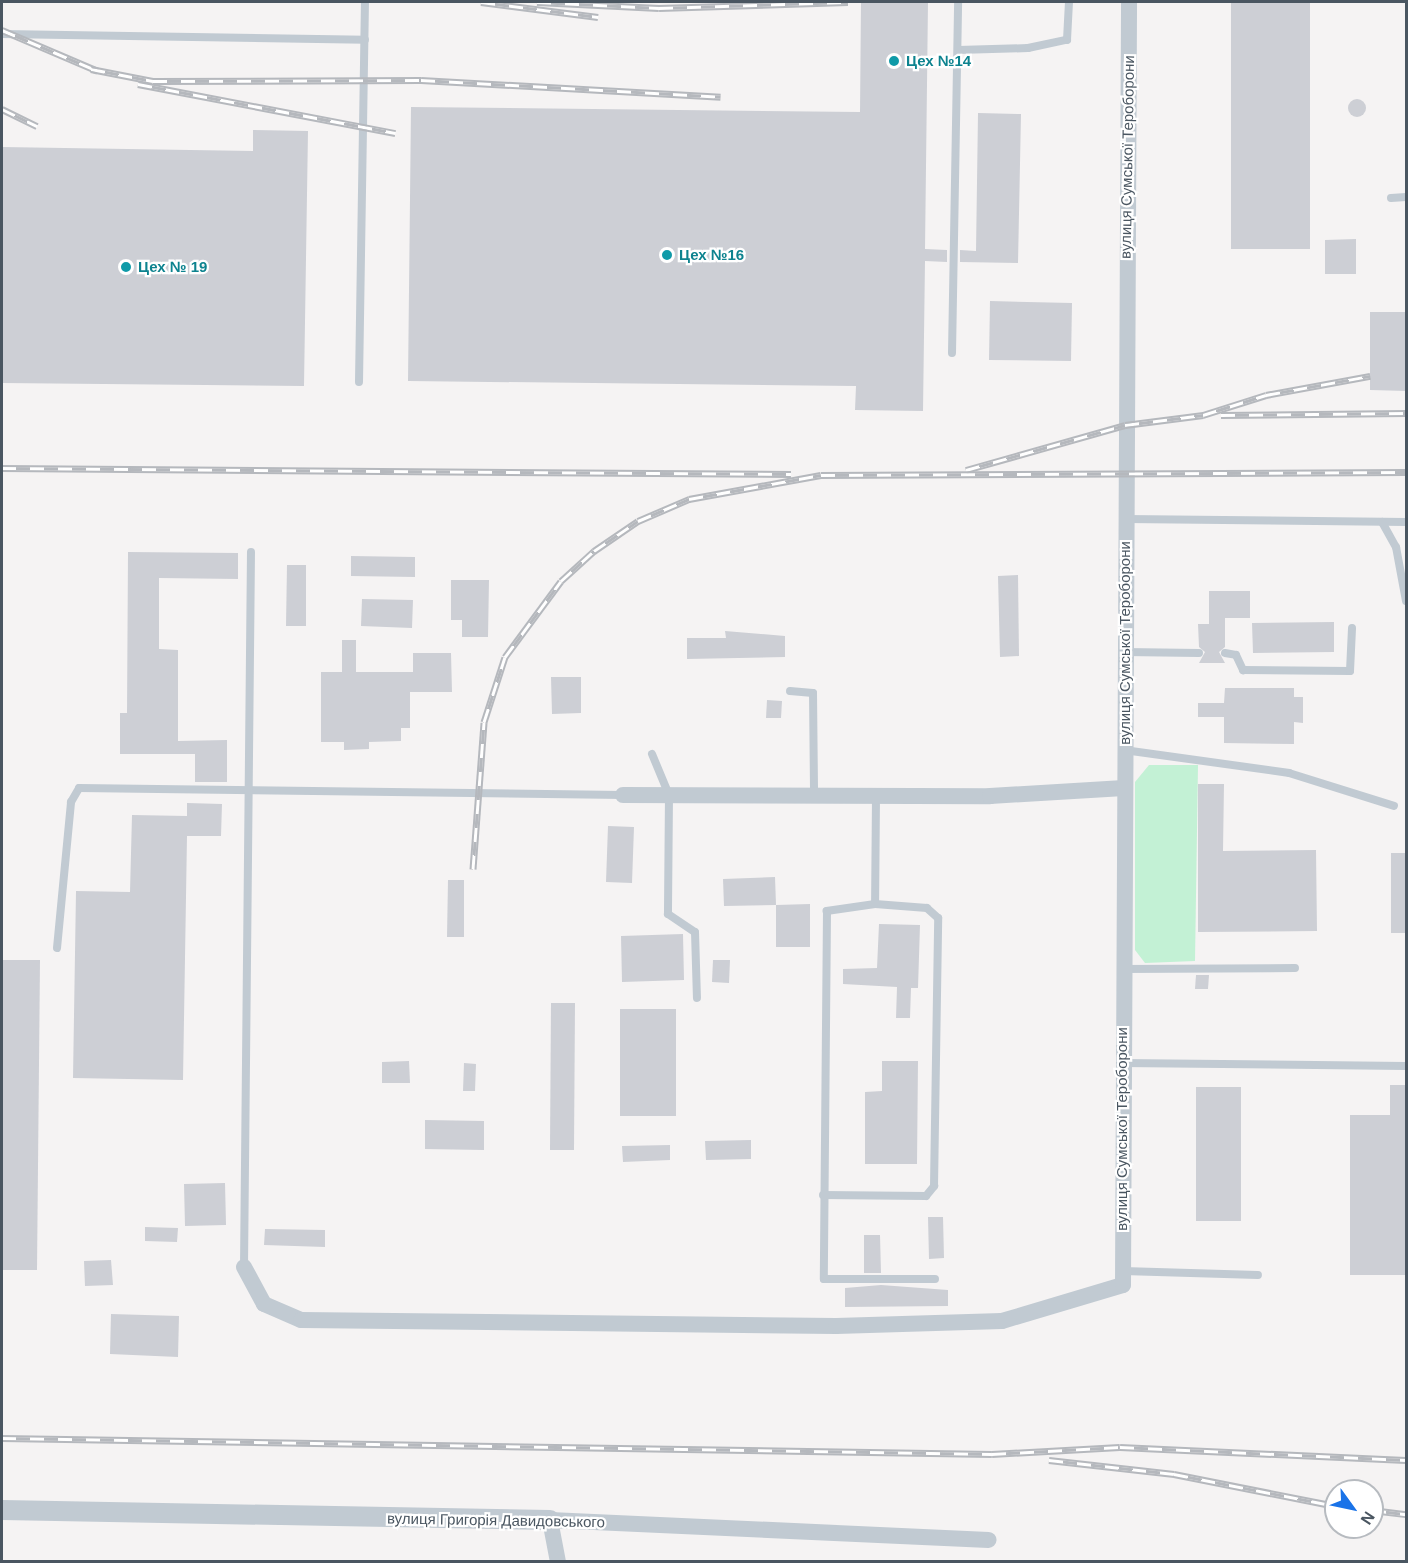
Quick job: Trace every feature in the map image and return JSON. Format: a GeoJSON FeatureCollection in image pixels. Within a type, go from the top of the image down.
{"type":"FeatureCollection","features":[{"type":"Feature","properties":{"kind":"street","name":"вулиця Сумської Тероборони"},"geometry":{"type":"LineString","coordinates":[[1123,1278],[1121,1063],[1129,2]]}},
{"type":"Feature","properties":{"kind":"street"},"geometry":{"type":"LineString","coordinates":[[623,795],[814,792],[876,797],[1124,788]]}},
{"type":"Feature","properties":{"kind":"street"},"geometry":{"type":"LineString","coordinates":[[244,1267],[264,1304],[301,1320],[824,1326],[1002,1321],[1123,1278]]}},
{"type":"Feature","properties":{"kind":"street","name":"вулиця Григорія Давидовського"},"geometry":{"type":"LineString","coordinates":[[2,1510],[550,1520],[989,1540]]}},
{"type":"Feature","properties":{"kind":"street"},"geometry":{"type":"LineString","coordinates":[[550,1520],[558,1562]]}},
{"type":"Feature","properties":{"kind":"lane"},"geometry":{"type":"LineString","coordinates":[[359,382],[366,2]]}},
{"type":"Feature","properties":{"kind":"lane"},"geometry":{"type":"LineString","coordinates":[[952,353],[958,2]]}},
{"type":"Feature","properties":{"kind":"lane"},"geometry":{"type":"LineString","coordinates":[[958,50],[1028,48],[1067,40],[1069,2]]}},
{"type":"Feature","properties":{"kind":"lane"},"geometry":{"type":"LineString","coordinates":[[2,34],[365,40]]}},
{"type":"Feature","properties":{"kind":"lane"},"geometry":{"type":"LineString","coordinates":[[1391,198],[1407,197]]}},
{"type":"Feature","properties":{"kind":"lane"},"geometry":{"type":"LineString","coordinates":[[1125,519],[1407,522]]}},
{"type":"Feature","properties":{"kind":"lane"},"geometry":{"type":"LineString","coordinates":[[1382,522],[1396,547],[1407,601]]}},
{"type":"Feature","properties":{"kind":"lane"},"geometry":{"type":"LineString","coordinates":[[244,1267],[251,552]]}},
{"type":"Feature","properties":{"kind":"lane"},"geometry":{"type":"LineString","coordinates":[[1225,653],[1236,655],[1244,670],[1350,671],[1352,628]]}},
{"type":"Feature","properties":{"kind":"lane"},"geometry":{"type":"LineString","coordinates":[[1125,652],[1199,653]]}},
{"type":"Feature","properties":{"kind":"lane"},"geometry":{"type":"LineString","coordinates":[[790,691],[813,693],[814,792]]}},
{"type":"Feature","properties":{"kind":"lane"},"geometry":{"type":"LineString","coordinates":[[1124,750],[1289,773],[1394,806]]}},
{"type":"Feature","properties":{"kind":"lane"},"geometry":{"type":"LineString","coordinates":[[652,754],[669,795],[668,914],[695,932],[698,998]]}},
{"type":"Feature","properties":{"kind":"lane"},"geometry":{"type":"LineString","coordinates":[[57,948],[71,802],[79,788],[623,795]]}},
{"type":"Feature","properties":{"kind":"lane"},"geometry":{"type":"LineString","coordinates":[[875,904],[876,797]]}},
{"type":"Feature","properties":{"kind":"lane"},"geometry":{"type":"LineString","coordinates":[[823,1196],[926,1196],[934,1186],[939,918],[927,908],[875,904],[827,911],[823,1196],[824,1279],[935,1279]]}},
{"type":"Feature","properties":{"kind":"lane"},"geometry":{"type":"LineString","coordinates":[[1122,969],[1295,968]]}},
{"type":"Feature","properties":{"kind":"lane"},"geometry":{"type":"LineString","coordinates":[[1121,1063],[1407,1066]]}},
{"type":"Feature","properties":{"kind":"lane"},"geometry":{"type":"LineString","coordinates":[[1123,1278],[1258,1275]]}},
{"type":"Feature","properties":{"kind":"green space"},"geometry":{"type":"Polygon","coordinates":[[[1149,765],[1198,765],[1195,961],[1145,963],[1135,950],[1135,782],[1149,765]]]}},
{"type":"Feature","properties":{"kind":"building","name":"Цех №16"},"geometry":{"type":"Polygon","coordinates":[[[861,2],[928,2],[925,249],[947,250],[947,262],[925,261],[923,411],[855,410],[856,386],[408,381],[411,107],[860,112],[861,2]]]}},
{"type":"Feature","properties":{"kind":"building"},"geometry":{"type":"Polygon","coordinates":[[[1231,2],[1310,2],[1310,249],[1231,249],[1231,2]]]}},
{"type":"Feature","properties":{"kind":"building"},"geometry":{"type":"Polygon","coordinates":[[[1353,99],[1361,99],[1366,104],[1364,115],[1353,117],[1348,112],[1348,104],[1353,99]]]}},
{"type":"Feature","properties":{"kind":"building"},"geometry":{"type":"Polygon","coordinates":[[[978,113],[1021,114],[1018,263],[960,262],[960,250],[976,251],[978,113]]]}},
{"type":"Feature","properties":{"kind":"building","name":"Цех № 19"},"geometry":{"type":"Polygon","coordinates":[[[253,130],[308,131],[304,386],[2,383],[2,147],[253,151],[253,130]]]}},
{"type":"Feature","properties":{"kind":"building"},"geometry":{"type":"Polygon","coordinates":[[[1356,239],[1356,274],[1325,274],[1325,240],[1356,239]]]}},
{"type":"Feature","properties":{"kind":"building"},"geometry":{"type":"Polygon","coordinates":[[[990,301],[1072,303],[1071,361],[989,360],[990,301]]]}},
{"type":"Feature","properties":{"kind":"building"},"geometry":{"type":"Polygon","coordinates":[[[1370,312],[1407,312],[1407,391],[1370,390],[1370,312]]]}},
{"type":"Feature","properties":{"kind":"building"},"geometry":{"type":"Polygon","coordinates":[[[128,552],[238,553],[238,579],[159,578],[159,649],[178,650],[178,741],[227,740],[227,782],[195,782],[195,754],[120,754],[120,713],[127,713],[128,552]]]}},
{"type":"Feature","properties":{"kind":"building"},"geometry":{"type":"Polygon","coordinates":[[[351,556],[415,557],[415,577],[351,576],[351,556]]]}},
{"type":"Feature","properties":{"kind":"building"},"geometry":{"type":"Polygon","coordinates":[[[287,565],[306,565],[306,626],[286,626],[287,565]]]}},
{"type":"Feature","properties":{"kind":"building"},"geometry":{"type":"Polygon","coordinates":[[[1018,575],[1019,656],[1000,657],[998,576],[1018,575]]]}},
{"type":"Feature","properties":{"kind":"building"},"geometry":{"type":"Polygon","coordinates":[[[451,580],[489,580],[488,637],[462,637],[462,620],[451,620],[451,580]]]}},
{"type":"Feature","properties":{"kind":"building"},"geometry":{"type":"Polygon","coordinates":[[[1209,591],[1250,591],[1250,618],[1225,618],[1225,647],[1219,652],[1225,663],[1199,663],[1205,652],[1199,647],[1198,624],[1209,624],[1209,591]]]}},
{"type":"Feature","properties":{"kind":"building"},"geometry":{"type":"Polygon","coordinates":[[[362,599],[413,600],[412,628],[361,626],[362,599]]]}},
{"type":"Feature","properties":{"kind":"building"},"geometry":{"type":"Polygon","coordinates":[[[1334,622],[1334,652],[1253,653],[1252,623],[1334,622]]]}},
{"type":"Feature","properties":{"kind":"building"},"geometry":{"type":"Polygon","coordinates":[[[725,631],[785,636],[785,657],[687,659],[687,638],[726,638],[725,631]]]}},
{"type":"Feature","properties":{"kind":"building"},"geometry":{"type":"Polygon","coordinates":[[[342,640],[356,640],[356,672],[413,672],[413,653],[451,653],[452,692],[410,692],[410,728],[401,728],[401,741],[369,742],[369,749],[344,750],[344,742],[321,742],[321,672],[342,672],[342,640]]]}},
{"type":"Feature","properties":{"kind":"building"},"geometry":{"type":"Polygon","coordinates":[[[551,677],[581,677],[581,713],[552,714],[551,677]]]}},
{"type":"Feature","properties":{"kind":"building"},"geometry":{"type":"Polygon","coordinates":[[[1225,688],[1294,688],[1294,697],[1303,697],[1303,723],[1294,722],[1294,744],[1224,743],[1224,717],[1198,717],[1198,703],[1224,703],[1225,688]]]}},
{"type":"Feature","properties":{"kind":"building"},"geometry":{"type":"Polygon","coordinates":[[[767,700],[782,701],[781,718],[766,718],[767,700]]]}},
{"type":"Feature","properties":{"kind":"building"},"geometry":{"type":"Polygon","coordinates":[[[1198,784],[1224,784],[1223,851],[1316,850],[1317,931],[1198,932],[1198,784]]]}},
{"type":"Feature","properties":{"kind":"building"},"geometry":{"type":"Polygon","coordinates":[[[187,803],[222,804],[221,836],[187,836],[183,1080],[73,1078],[76,891],[130,892],[132,815],[187,816],[187,803]]]}},
{"type":"Feature","properties":{"kind":"building"},"geometry":{"type":"Polygon","coordinates":[[[608,826],[634,827],[632,883],[606,882],[608,826]]]}},
{"type":"Feature","properties":{"kind":"building"},"geometry":{"type":"Polygon","coordinates":[[[1391,853],[1407,853],[1407,933],[1391,933],[1391,853]]]}},
{"type":"Feature","properties":{"kind":"building"},"geometry":{"type":"Polygon","coordinates":[[[775,877],[776,905],[724,906],[723,879],[775,877]]]}},
{"type":"Feature","properties":{"kind":"building"},"geometry":{"type":"Polygon","coordinates":[[[448,880],[464,880],[464,937],[447,937],[448,880]]]}},
{"type":"Feature","properties":{"kind":"building"},"geometry":{"type":"Polygon","coordinates":[[[810,904],[810,947],[776,947],[776,905],[810,904]]]}},
{"type":"Feature","properties":{"kind":"building"},"geometry":{"type":"Polygon","coordinates":[[[879,924],[920,925],[918,988],[911,988],[910,1018],[896,1018],[897,987],[843,984],[843,969],[877,968],[879,924]]]}},
{"type":"Feature","properties":{"kind":"building"},"geometry":{"type":"Polygon","coordinates":[[[683,934],[684,980],[622,982],[621,936],[683,934]]]}},
{"type":"Feature","properties":{"kind":"building"},"geometry":{"type":"Polygon","coordinates":[[[2,960],[40,960],[37,1270],[2,1270],[2,960]]]}},
{"type":"Feature","properties":{"kind":"building"},"geometry":{"type":"Polygon","coordinates":[[[713,960],[730,960],[729,983],[712,982],[713,960]]]}},
{"type":"Feature","properties":{"kind":"building"},"geometry":{"type":"Polygon","coordinates":[[[1196,975],[1209,975],[1208,989],[1195,989],[1196,975]]]}},
{"type":"Feature","properties":{"kind":"building"},"geometry":{"type":"Polygon","coordinates":[[[551,1003],[575,1003],[574,1150],[550,1150],[551,1003]]]}},
{"type":"Feature","properties":{"kind":"building"},"geometry":{"type":"Polygon","coordinates":[[[620,1009],[676,1009],[676,1116],[620,1116],[620,1009]]]}},
{"type":"Feature","properties":{"kind":"building"},"geometry":{"type":"Polygon","coordinates":[[[409,1061],[410,1083],[382,1083],[382,1062],[409,1061]]]}},
{"type":"Feature","properties":{"kind":"building"},"geometry":{"type":"Polygon","coordinates":[[[882,1061],[918,1061],[917,1164],[865,1164],[865,1092],[882,1091],[882,1061]]]}},
{"type":"Feature","properties":{"kind":"building"},"geometry":{"type":"Polygon","coordinates":[[[464,1063],[476,1064],[475,1091],[463,1091],[464,1063]]]}},
{"type":"Feature","properties":{"kind":"building"},"geometry":{"type":"Polygon","coordinates":[[[1390,1085],[1407,1085],[1407,1275],[1350,1275],[1350,1115],[1390,1115],[1390,1085]]]}},
{"type":"Feature","properties":{"kind":"building"},"geometry":{"type":"Polygon","coordinates":[[[1196,1087],[1241,1087],[1241,1221],[1196,1221],[1196,1087]]]}},
{"type":"Feature","properties":{"kind":"building"},"geometry":{"type":"Polygon","coordinates":[[[425,1120],[484,1121],[484,1150],[425,1149],[425,1120]]]}},
{"type":"Feature","properties":{"kind":"building"},"geometry":{"type":"Polygon","coordinates":[[[751,1140],[751,1159],[706,1160],[705,1141],[751,1140]]]}},
{"type":"Feature","properties":{"kind":"building"},"geometry":{"type":"Polygon","coordinates":[[[670,1145],[670,1160],[623,1162],[622,1146],[670,1145]]]}},
{"type":"Feature","properties":{"kind":"building"},"geometry":{"type":"Polygon","coordinates":[[[225,1183],[226,1225],[185,1226],[184,1184],[225,1183]]]}},
{"type":"Feature","properties":{"kind":"building"},"geometry":{"type":"Polygon","coordinates":[[[928,1217],[943,1217],[944,1258],[929,1259],[928,1217]]]}},
{"type":"Feature","properties":{"kind":"building"},"geometry":{"type":"Polygon","coordinates":[[[145,1227],[178,1228],[177,1242],[145,1241],[145,1227]]]}},
{"type":"Feature","properties":{"kind":"building"},"geometry":{"type":"Polygon","coordinates":[[[265,1229],[325,1230],[325,1247],[264,1245],[265,1229]]]}},
{"type":"Feature","properties":{"kind":"building"},"geometry":{"type":"Polygon","coordinates":[[[864,1235],[880,1235],[881,1273],[864,1273],[864,1235]]]}},
{"type":"Feature","properties":{"kind":"building"},"geometry":{"type":"Polygon","coordinates":[[[111,1260],[113,1285],[85,1286],[84,1261],[111,1260]]]}},
{"type":"Feature","properties":{"kind":"building"},"geometry":{"type":"Polygon","coordinates":[[[881,1285],[948,1290],[948,1306],[845,1307],[845,1288],[881,1285]]]}},
{"type":"Feature","properties":{"kind":"building"},"geometry":{"type":"Polygon","coordinates":[[[111,1314],[179,1316],[178,1357],[110,1354],[111,1314]]]}},
{"type":"Feature","properties":{"kind":"railway"},"geometry":{"type":"LineString","coordinates":[[481,2],[598,17]]}},
{"type":"Feature","properties":{"kind":"railway"},"geometry":{"type":"LineString","coordinates":[[537,2],[659,8],[848,2]]}},
{"type":"Feature","properties":{"kind":"railway"},"geometry":{"type":"LineString","coordinates":[[2,30],[98,71]]}},
{"type":"Feature","properties":{"kind":"railway"},"geometry":{"type":"LineString","coordinates":[[91,69],[153,81],[421,80],[721,97]]}},
{"type":"Feature","properties":{"kind":"railway"},"geometry":{"type":"LineString","coordinates":[[138,84],[395,133]]}},
{"type":"Feature","properties":{"kind":"railway"},"geometry":{"type":"LineString","coordinates":[[2,109],[37,126]]}},
{"type":"Feature","properties":{"kind":"railway"},"geometry":{"type":"LineString","coordinates":[[966,470],[1125,425],[1203,415],[1266,395],[1370,376]]}},
{"type":"Feature","properties":{"kind":"railway"},"geometry":{"type":"LineString","coordinates":[[1221,415],[1406,413]]}},
{"type":"Feature","properties":{"kind":"railway"},"geometry":{"type":"LineString","coordinates":[[2,468],[791,474]]}},
{"type":"Feature","properties":{"kind":"railway"},"geometry":{"type":"LineString","coordinates":[[473,869],[484,722],[505,657],[561,581],[594,551],[638,521],[689,499],[821,475],[1406,472]]}},
{"type":"Feature","properties":{"kind":"railway"},"geometry":{"type":"LineString","coordinates":[[2,1438],[992,1454],[1120,1447],[1406,1460]]}},
{"type":"Feature","properties":{"kind":"railway"},"geometry":{"type":"LineString","coordinates":[[1049,1460],[1174,1474],[1324,1504]]}},
{"type":"Feature","properties":{"kind":"railway"},"geometry":{"type":"LineString","coordinates":[[1384,1511],[1406,1514]]}},
{"type":"Feature","properties":{"kind":"place","name":"Цех №14"},"geometry":{"type":"Point","coordinates":[894,61]}},
{"type":"Feature","properties":{"kind":"place","name":"Цех №16"},"geometry":{"type":"Point","coordinates":[667,255]}},
{"type":"Feature","properties":{"kind":"place","name":"Цех № 19"},"geometry":{"type":"Point","coordinates":[126,267]}}]}
